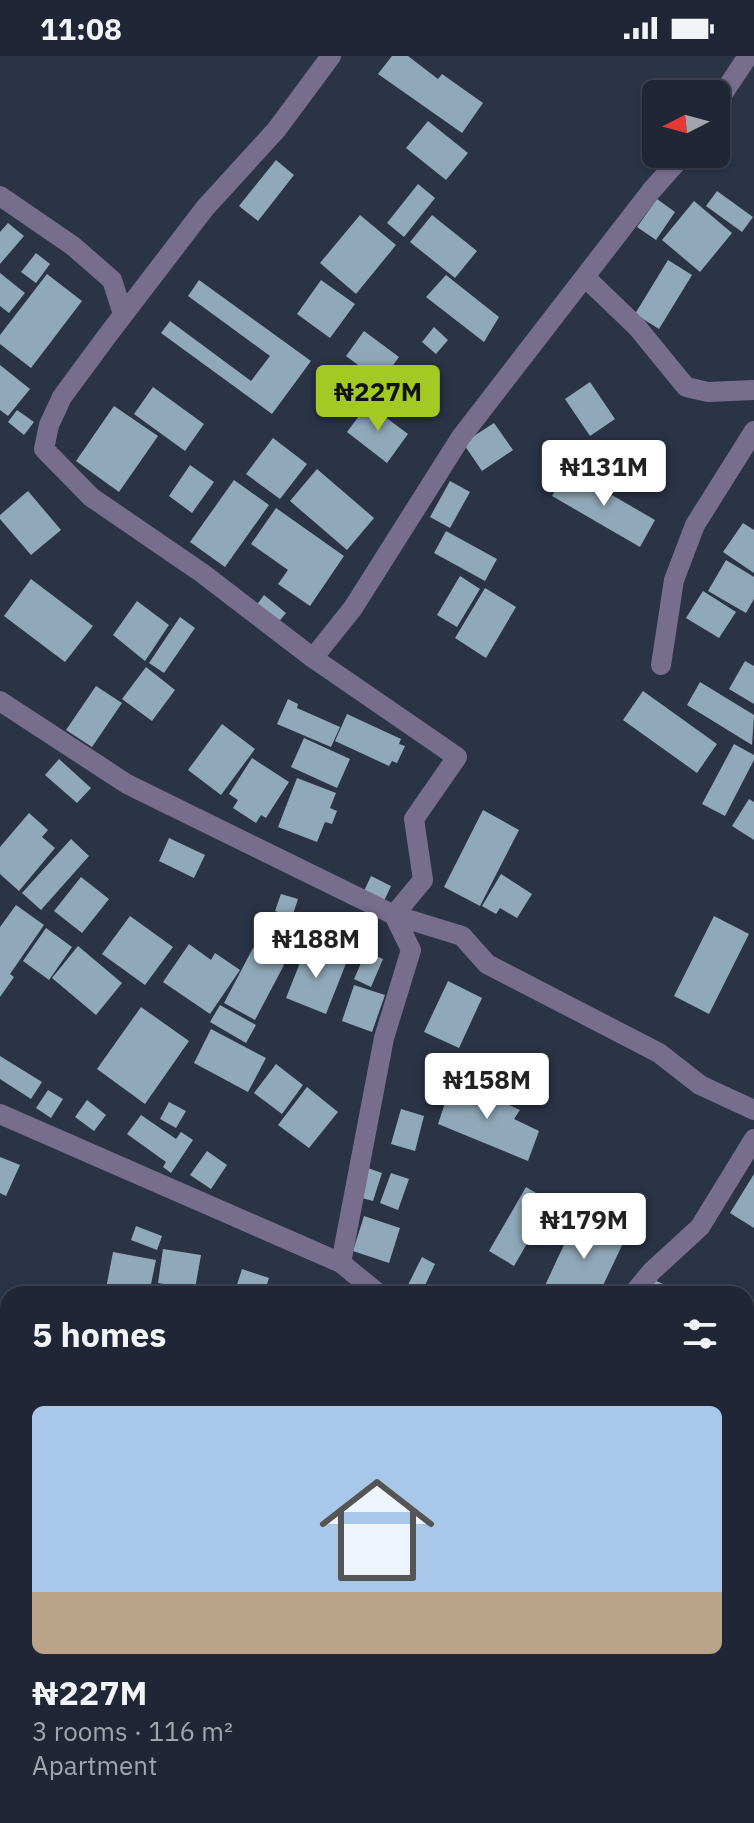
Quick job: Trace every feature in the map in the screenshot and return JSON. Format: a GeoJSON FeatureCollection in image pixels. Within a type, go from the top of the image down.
{"type":"FeatureCollection","features":[{"type":"Feature","properties":{"kind":"street"},"geometry":{"type":"LineString","coordinates":[[331,56],[277,129],[205,208],[62,397],[49,425],[44,449],[91,497],[202,573],[313,658],[457,757],[414,819],[423,880],[394,915]]}},
{"type":"Feature","properties":{"kind":"street"},"geometry":{"type":"LineString","coordinates":[[730,83],[748,56]]}},
{"type":"Feature","properties":{"kind":"street"},"geometry":{"type":"LineString","coordinates":[[313,658],[353,608],[461,437],[672,168]]}},
{"type":"Feature","properties":{"kind":"street"},"geometry":{"type":"LineString","coordinates":[[0,196],[73,246],[112,280],[123,314]]}},
{"type":"Feature","properties":{"kind":"street"},"geometry":{"type":"LineString","coordinates":[[587,279],[637,327],[686,387],[708,392],[754,390]]}},
{"type":"Feature","properties":{"kind":"street"},"geometry":{"type":"LineString","coordinates":[[661,665],[674,580],[695,525],[754,431]]}},
{"type":"Feature","properties":{"kind":"street"},"geometry":{"type":"LineString","coordinates":[[0,701],[127,784],[394,915],[462,936],[487,964],[659,1053],[700,1085],[754,1110]]}},
{"type":"Feature","properties":{"kind":"street"},"geometry":{"type":"LineString","coordinates":[[341,1263],[384,1038],[411,950],[394,915]]}},
{"type":"Feature","properties":{"kind":"street"},"geometry":{"type":"LineString","coordinates":[[0,1114],[341,1263],[369,1286]]}},
{"type":"Feature","properties":{"kind":"street"},"geometry":{"type":"LineString","coordinates":[[640,1286],[700,1227],[754,1139]]}},
{"type":"Feature","properties":{"kind":"building"},"geometry":{"type":"Polygon","coordinates":[[[392,56],[408,56],[438,79],[442,74],[483,103],[462,133],[378,74],[392,56]]]}},
{"type":"Feature","properties":{"kind":"building"},"geometry":{"type":"Polygon","coordinates":[[[428,121],[468,153],[446,180],[406,148],[428,121]]]}},
{"type":"Feature","properties":{"kind":"building"},"geometry":{"type":"Polygon","coordinates":[[[276,160],[294,175],[258,221],[239,206],[276,160]]]}},
{"type":"Feature","properties":{"kind":"building"},"geometry":{"type":"Polygon","coordinates":[[[418,184],[435,198],[404,237],[387,223],[418,184]]]}},
{"type":"Feature","properties":{"kind":"building"},"geometry":{"type":"Polygon","coordinates":[[[717,191],[753,217],[742,232],[706,206],[717,191]]]}},
{"type":"Feature","properties":{"kind":"building"},"geometry":{"type":"Polygon","coordinates":[[[657,199],[675,212],[656,240],[637,227],[657,199]]]}},
{"type":"Feature","properties":{"kind":"building"},"geometry":{"type":"Polygon","coordinates":[[[694,201],[732,233],[700,272],[662,240],[694,201]]]}},
{"type":"Feature","properties":{"kind":"building"},"geometry":{"type":"Polygon","coordinates":[[[360,215],[396,245],[356,294],[320,263],[360,215]]]}},
{"type":"Feature","properties":{"kind":"building"},"geometry":{"type":"Polygon","coordinates":[[[432,215],[477,251],[455,278],[410,242],[432,215]]]}},
{"type":"Feature","properties":{"kind":"building"},"geometry":{"type":"Polygon","coordinates":[[[8,223],[24,236],[0,264],[0,232],[8,223]]]}},
{"type":"Feature","properties":{"kind":"building"},"geometry":{"type":"Polygon","coordinates":[[[36,253],[50,264],[36,283],[21,272],[36,253]]]}},
{"type":"Feature","properties":{"kind":"building"},"geometry":{"type":"Polygon","coordinates":[[[668,260],[692,275],[659,329],[635,314],[668,260]]]}},
{"type":"Feature","properties":{"kind":"building"},"geometry":{"type":"Polygon","coordinates":[[[0,273],[25,293],[9,313],[0,306],[0,273]]]}},
{"type":"Feature","properties":{"kind":"building"},"geometry":{"type":"Polygon","coordinates":[[[47,274],[82,301],[31,368],[0,344],[0,335],[47,274]]]}},
{"type":"Feature","properties":{"kind":"building"},"geometry":{"type":"Polygon","coordinates":[[[446,275],[499,317],[484,342],[426,297],[446,275]]]}},
{"type":"Feature","properties":{"kind":"building"},"geometry":{"type":"Polygon","coordinates":[[[199,280],[311,361],[272,414],[161,333],[170,321],[251,381],[270,356],[188,296],[199,280]]]}},
{"type":"Feature","properties":{"kind":"building"},"geometry":{"type":"Polygon","coordinates":[[[321,280],[355,304],[330,338],[297,314],[321,280]]]}},
{"type":"Feature","properties":{"kind":"building"},"geometry":{"type":"Polygon","coordinates":[[[434,327],[448,340],[436,354],[422,342],[434,327]]]}},
{"type":"Feature","properties":{"kind":"building"},"geometry":{"type":"Polygon","coordinates":[[[364,331],[399,357],[381,382],[346,356],[364,331]]]}},
{"type":"Feature","properties":{"kind":"building"},"geometry":{"type":"Polygon","coordinates":[[[0,365],[30,389],[8,416],[0,410],[0,365]]]}},
{"type":"Feature","properties":{"kind":"building"},"geometry":{"type":"Polygon","coordinates":[[[590,382],[615,419],[590,436],[565,399],[590,382]]]}},
{"type":"Feature","properties":{"kind":"building"},"geometry":{"type":"Polygon","coordinates":[[[153,387],[204,424],[185,451],[134,414],[153,387]]]}},
{"type":"Feature","properties":{"kind":"building"},"geometry":{"type":"Polygon","coordinates":[[[368,404],[408,434],[387,463],[347,432],[368,404]]]}},
{"type":"Feature","properties":{"kind":"building"},"geometry":{"type":"Polygon","coordinates":[[[114,406],[158,436],[119,492],[76,461],[114,406]]]}},
{"type":"Feature","properties":{"kind":"building"},"geometry":{"type":"Polygon","coordinates":[[[17,410],[34,422],[24,435],[8,422],[17,410]]]}},
{"type":"Feature","properties":{"kind":"building"},"geometry":{"type":"Polygon","coordinates":[[[494,423],[513,450],[482,471],[463,443],[494,423]]]}},
{"type":"Feature","properties":{"kind":"building"},"geometry":{"type":"Polygon","coordinates":[[[273,438],[307,464],[280,499],[246,474],[273,438]]]}},
{"type":"Feature","properties":{"kind":"building"},"geometry":{"type":"Polygon","coordinates":[[[190,465],[214,482],[192,513],[169,496],[190,465]]]}},
{"type":"Feature","properties":{"kind":"building"},"geometry":{"type":"Polygon","coordinates":[[[317,469],[374,518],[347,550],[290,501],[317,469]]]}},
{"type":"Feature","properties":{"kind":"building"},"geometry":{"type":"Polygon","coordinates":[[[567,469],[655,520],[640,547],[552,496],[567,469]]]}},
{"type":"Feature","properties":{"kind":"building"},"geometry":{"type":"Polygon","coordinates":[[[234,480],[269,505],[225,567],[190,542],[234,480]]]}},
{"type":"Feature","properties":{"kind":"building"},"geometry":{"type":"Polygon","coordinates":[[[450,481],[470,492],[450,528],[430,517],[450,481]]]}},
{"type":"Feature","properties":{"kind":"building"},"geometry":{"type":"Polygon","coordinates":[[[28,491],[61,530],[31,555],[0,519],[0,515],[28,491]]]}},
{"type":"Feature","properties":{"kind":"building"},"geometry":{"type":"Polygon","coordinates":[[[276,508],[344,556],[310,606],[278,584],[288,570],[251,544],[276,508]]]}},
{"type":"Feature","properties":{"kind":"building"},"geometry":{"type":"Polygon","coordinates":[[[743,523],[754,530],[754,573],[723,552],[743,523]]]}},
{"type":"Feature","properties":{"kind":"building"},"geometry":{"type":"Polygon","coordinates":[[[446,531],[497,559],[485,581],[434,553],[446,531]]]}},
{"type":"Feature","properties":{"kind":"building"},"geometry":{"type":"Polygon","coordinates":[[[726,560],[754,577],[754,599],[746,613],[708,591],[726,560]]]}},
{"type":"Feature","properties":{"kind":"building"},"geometry":{"type":"Polygon","coordinates":[[[460,576],[480,589],[457,627],[437,615],[460,576]]]}},
{"type":"Feature","properties":{"kind":"building"},"geometry":{"type":"Polygon","coordinates":[[[31,579],[93,626],[65,662],[4,616],[31,579]]]}},
{"type":"Feature","properties":{"kind":"building"},"geometry":{"type":"Polygon","coordinates":[[[485,588],[516,607],[486,658],[455,638],[485,588]]]}},
{"type":"Feature","properties":{"kind":"building"},"geometry":{"type":"Polygon","coordinates":[[[703,591],[736,612],[719,638],[686,618],[703,591]]]}},
{"type":"Feature","properties":{"kind":"building"},"geometry":{"type":"Polygon","coordinates":[[[264,595],[286,613],[277,624],[256,606],[264,595]]]}},
{"type":"Feature","properties":{"kind":"building"},"geometry":{"type":"Polygon","coordinates":[[[137,601],[169,625],[145,661],[113,635],[137,601]]]}},
{"type":"Feature","properties":{"kind":"building"},"geometry":{"type":"Polygon","coordinates":[[[180,617],[195,628],[164,673],[149,663],[180,617]]]}},
{"type":"Feature","properties":{"kind":"building"},"geometry":{"type":"Polygon","coordinates":[[[745,661],[754,666],[754,704],[729,689],[745,661]]]}},
{"type":"Feature","properties":{"kind":"building"},"geometry":{"type":"Polygon","coordinates":[[[146,667],[175,690],[152,721],[122,699],[146,667]]]}},
{"type":"Feature","properties":{"kind":"building"},"geometry":{"type":"Polygon","coordinates":[[[700,682],[754,715],[752,745],[687,705],[700,682]]]}},
{"type":"Feature","properties":{"kind":"building"},"geometry":{"type":"Polygon","coordinates":[[[96,686],[122,703],[92,747],[66,730],[96,686]]]}},
{"type":"Feature","properties":{"kind":"building"},"geometry":{"type":"Polygon","coordinates":[[[643,691],[717,744],[697,773],[623,720],[643,691]]]}},
{"type":"Feature","properties":{"kind":"building"},"geometry":{"type":"Polygon","coordinates":[[[288,699],[298,704],[297,708],[340,727],[331,747],[277,724],[288,699]]]}},
{"type":"Feature","properties":{"kind":"building"},"geometry":{"type":"Polygon","coordinates":[[[347,714],[401,739],[399,744],[405,746],[397,763],[392,761],[389,766],[335,741],[347,714]]]}},
{"type":"Feature","properties":{"kind":"building"},"geometry":{"type":"Polygon","coordinates":[[[222,724],[255,749],[221,795],[188,770],[222,724]]]}},
{"type":"Feature","properties":{"kind":"building"},"geometry":{"type":"Polygon","coordinates":[[[304,738],[350,759],[337,788],[291,767],[304,738]]]}},
{"type":"Feature","properties":{"kind":"building"},"geometry":{"type":"Polygon","coordinates":[[[734,744],[754,755],[754,760],[725,816],[702,804],[734,744]]]}},
{"type":"Feature","properties":{"kind":"building"},"geometry":{"type":"Polygon","coordinates":[[[252,758],[289,782],[266,818],[261,815],[256,823],[233,808],[238,800],[229,794],[252,758]]]}},
{"type":"Feature","properties":{"kind":"building"},"geometry":{"type":"Polygon","coordinates":[[[59,759],[91,788],[77,803],[45,775],[59,759]]]}},
{"type":"Feature","properties":{"kind":"building"},"geometry":{"type":"Polygon","coordinates":[[[297,778],[336,793],[330,808],[337,811],[332,824],[325,822],[317,842],[278,827],[297,778]]]}},
{"type":"Feature","properties":{"kind":"building"},"geometry":{"type":"Polygon","coordinates":[[[749,799],[754,802],[754,840],[732,826],[749,799]]]}},
{"type":"Feature","properties":{"kind":"building"},"geometry":{"type":"Polygon","coordinates":[[[483,810],[519,830],[480,906],[444,887],[483,810]]]}},
{"type":"Feature","properties":{"kind":"building"},"geometry":{"type":"Polygon","coordinates":[[[29,813],[48,830],[42,837],[55,848],[19,891],[0,874],[0,847],[29,813]]]}},
{"type":"Feature","properties":{"kind":"building"},"geometry":{"type":"Polygon","coordinates":[[[169,838],[205,855],[194,878],[159,861],[169,838]]]}},
{"type":"Feature","properties":{"kind":"building"},"geometry":{"type":"Polygon","coordinates":[[[71,839],[89,856],[41,910],[22,893],[71,839]]]}},
{"type":"Feature","properties":{"kind":"building"},"geometry":{"type":"Polygon","coordinates":[[[501,874],[532,894],[517,918],[500,908],[496,914],[482,906],[501,874]]]}},
{"type":"Feature","properties":{"kind":"building"},"geometry":{"type":"Polygon","coordinates":[[[371,876],[391,886],[384,901],[364,891],[371,876]]]}},
{"type":"Feature","properties":{"kind":"building"},"geometry":{"type":"Polygon","coordinates":[[[81,877],[109,899],[82,933],[54,911],[81,877]]]}},
{"type":"Feature","properties":{"kind":"building"},"geometry":{"type":"Polygon","coordinates":[[[281,894],[298,899],[292,917],[275,911],[281,894]]]}},
{"type":"Feature","properties":{"kind":"building"},"geometry":{"type":"Polygon","coordinates":[[[16,905],[44,925],[10,974],[14,977],[0,997],[0,927],[16,905]]]}},
{"type":"Feature","properties":{"kind":"building"},"geometry":{"type":"Polygon","coordinates":[[[130,916],[173,947],[145,985],[102,954],[130,916]]]}},
{"type":"Feature","properties":{"kind":"building"},"geometry":{"type":"Polygon","coordinates":[[[714,916],[749,934],[709,1014],[674,996],[714,916]]]}},
{"type":"Feature","properties":{"kind":"building"},"geometry":{"type":"Polygon","coordinates":[[[46,928],[72,947],[49,980],[23,961],[46,928]]]}},
{"type":"Feature","properties":{"kind":"building"},"geometry":{"type":"Polygon","coordinates":[[[189,944],[211,960],[215,953],[240,970],[210,1014],[163,982],[189,944]]]}},
{"type":"Feature","properties":{"kind":"building"},"geometry":{"type":"Polygon","coordinates":[[[307,945],[347,961],[326,1014],[286,998],[307,945]]]}},
{"type":"Feature","properties":{"kind":"building"},"geometry":{"type":"Polygon","coordinates":[[[78,946],[122,983],[96,1015],[52,978],[78,946]]]}},
{"type":"Feature","properties":{"kind":"building"},"geometry":{"type":"Polygon","coordinates":[[[253,948],[284,965],[255,1020],[224,1003],[253,948]]]}},
{"type":"Feature","properties":{"kind":"building"},"geometry":{"type":"Polygon","coordinates":[[[366,952],[383,959],[371,987],[354,979],[366,952]]]}},
{"type":"Feature","properties":{"kind":"building"},"geometry":{"type":"Polygon","coordinates":[[[448,981],[482,998],[459,1048],[424,1032],[448,981]]]}},
{"type":"Feature","properties":{"kind":"building"},"geometry":{"type":"Polygon","coordinates":[[[354,985],[385,995],[372,1032],[342,1021],[354,985]]]}},
{"type":"Feature","properties":{"kind":"building"},"geometry":{"type":"Polygon","coordinates":[[[220,1005],[256,1025],[246,1043],[210,1022],[220,1005]]]}},
{"type":"Feature","properties":{"kind":"building"},"geometry":{"type":"Polygon","coordinates":[[[141,1007],[189,1041],[145,1104],[97,1069],[141,1007]]]}},
{"type":"Feature","properties":{"kind":"building"},"geometry":{"type":"Polygon","coordinates":[[[211,1029],[266,1058],[248,1092],[194,1063],[211,1029]]]}},
{"type":"Feature","properties":{"kind":"building"},"geometry":{"type":"Polygon","coordinates":[[[0,1056],[42,1082],[31,1099],[0,1079],[0,1056]]]}},
{"type":"Feature","properties":{"kind":"building"},"geometry":{"type":"Polygon","coordinates":[[[276,1064],[303,1085],[282,1114],[254,1093],[276,1064]]]}},
{"type":"Feature","properties":{"kind":"building"},"geometry":{"type":"Polygon","coordinates":[[[458,1080],[520,1110],[514,1119],[539,1131],[528,1161],[438,1124],[458,1080]]]}},
{"type":"Feature","properties":{"kind":"building"},"geometry":{"type":"Polygon","coordinates":[[[307,1087],[338,1112],[309,1148],[278,1125],[307,1087]]]}},
{"type":"Feature","properties":{"kind":"building"},"geometry":{"type":"Polygon","coordinates":[[[48,1090],[63,1099],[51,1118],[36,1108],[48,1090]]]}},
{"type":"Feature","properties":{"kind":"building"},"geometry":{"type":"Polygon","coordinates":[[[87,1100],[106,1115],[94,1131],[75,1117],[87,1100]]]}},
{"type":"Feature","properties":{"kind":"building"},"geometry":{"type":"Polygon","coordinates":[[[169,1102],[186,1111],[176,1128],[160,1119],[169,1102]]]}},
{"type":"Feature","properties":{"kind":"building"},"geometry":{"type":"Polygon","coordinates":[[[401,1109],[424,1116],[415,1151],[391,1144],[401,1109]]]}},
{"type":"Feature","properties":{"kind":"building"},"geometry":{"type":"Polygon","coordinates":[[[141,1115],[176,1139],[181,1132],[193,1140],[171,1173],[163,1167],[166,1162],[127,1134],[141,1115]]]}},
{"type":"Feature","properties":{"kind":"building"},"geometry":{"type":"Polygon","coordinates":[[[207,1151],[227,1165],[211,1189],[190,1175],[207,1151]]]}},
{"type":"Feature","properties":{"kind":"building"},"geometry":{"type":"Polygon","coordinates":[[[0,1157],[20,1165],[6,1196],[0,1193],[0,1157]]]}},
{"type":"Feature","properties":{"kind":"building"},"geometry":{"type":"Polygon","coordinates":[[[368,1168],[382,1173],[373,1201],[358,1197],[368,1168]]]}},
{"type":"Feature","properties":{"kind":"building"},"geometry":{"type":"Polygon","coordinates":[[[391,1173],[409,1179],[398,1210],[380,1203],[391,1173]]]}},
{"type":"Feature","properties":{"kind":"building"},"geometry":{"type":"Polygon","coordinates":[[[754,1174],[754,1228],[730,1213],[754,1174]]]}},
{"type":"Feature","properties":{"kind":"building"},"geometry":{"type":"Polygon","coordinates":[[[526,1187],[551,1202],[514,1266],[489,1251],[526,1187]]]}},
{"type":"Feature","properties":{"kind":"building"},"geometry":{"type":"Polygon","coordinates":[[[364,1216],[400,1228],[389,1263],[353,1251],[364,1216]]]}},
{"type":"Feature","properties":{"kind":"building"},"geometry":{"type":"Polygon","coordinates":[[[577,1217],[625,1239],[603,1286],[545,1286],[577,1217]]]}},
{"type":"Feature","properties":{"kind":"building"},"geometry":{"type":"Polygon","coordinates":[[[136,1226],[162,1236],[157,1250],[131,1240],[136,1226]]]}},
{"type":"Feature","properties":{"kind":"building"},"geometry":{"type":"Polygon","coordinates":[[[163,1249],[201,1255],[196,1286],[158,1283],[163,1249]]]}},
{"type":"Feature","properties":{"kind":"building"},"geometry":{"type":"Polygon","coordinates":[[[113,1252],[156,1260],[151,1286],[107,1286],[113,1252]]]}},
{"type":"Feature","properties":{"kind":"building"},"geometry":{"type":"Polygon","coordinates":[[[422,1257],[435,1264],[425,1286],[408,1286],[422,1257]]]}},
{"type":"Feature","properties":{"kind":"building"},"geometry":{"type":"Polygon","coordinates":[[[242,1269],[269,1278],[266,1286],[237,1286],[242,1269]]]}},
{"type":"Feature","properties":{"kind":"building"},"geometry":{"type":"Polygon","coordinates":[[[652,1279],[667,1286],[649,1286],[652,1279]]]}}]}
